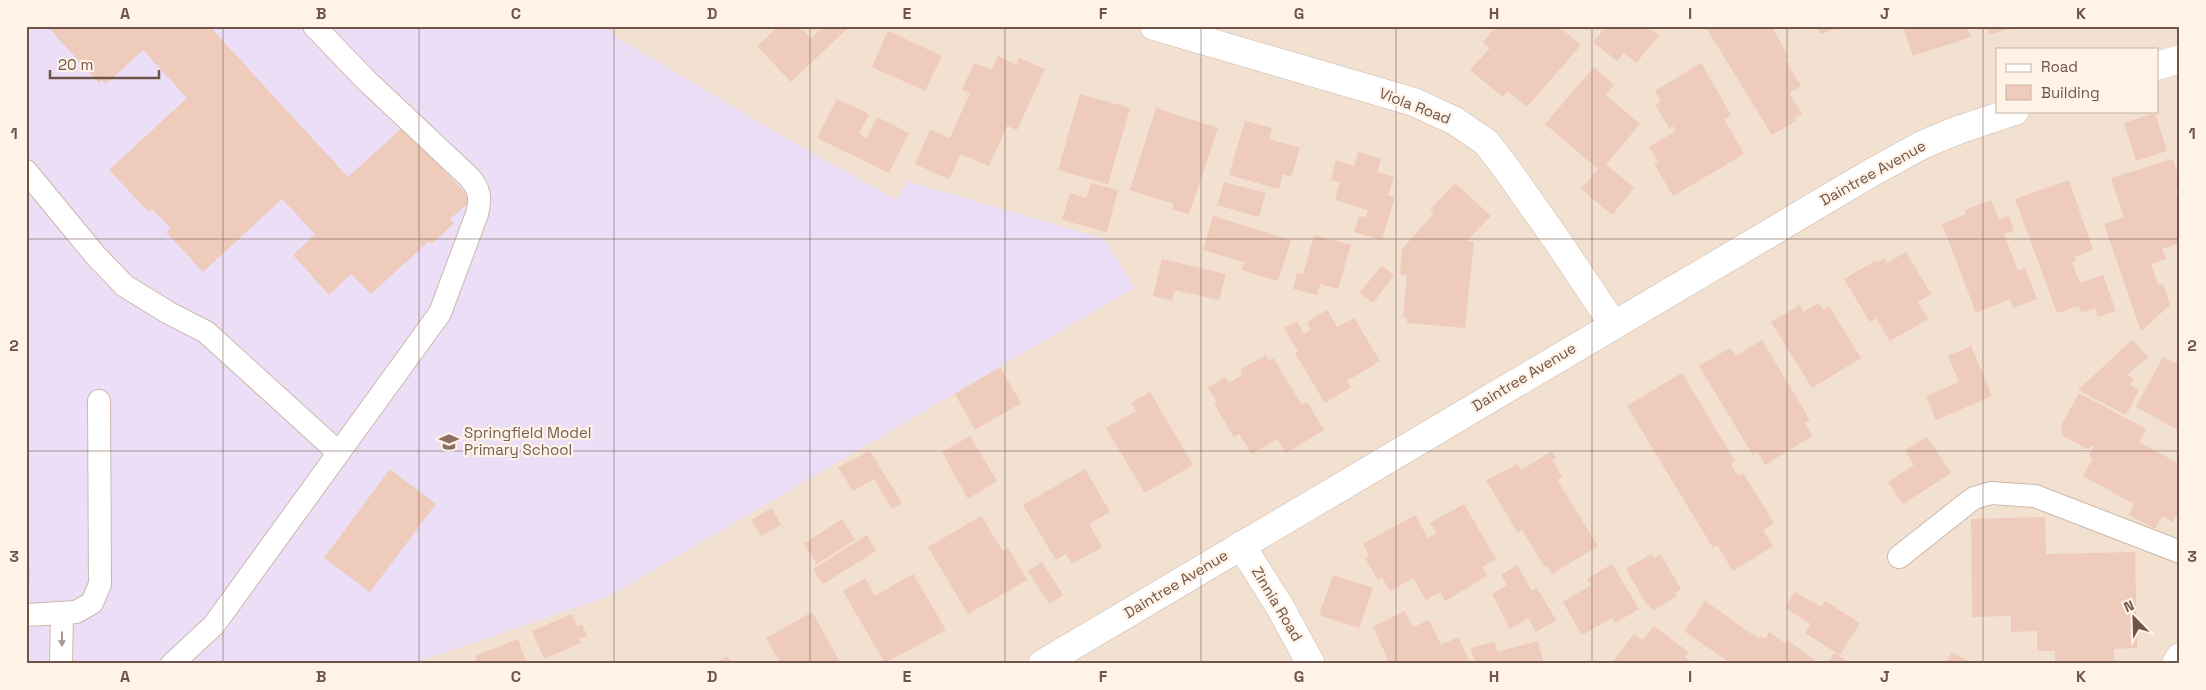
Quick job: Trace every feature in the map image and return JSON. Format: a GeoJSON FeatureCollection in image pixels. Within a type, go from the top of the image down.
{"type":"FeatureCollection","features":[{"type":"Feature","properties":{"kind":"street","name":"Viola Road"},"geometry":{"type":"LineString","coordinates":[[1154,26],[1414,102],[1455,121],[1486,142],[1556,239],[1613,324]]}},
{"type":"Feature","properties":{"kind":"street"},"geometry":{"type":"LineString","coordinates":[[2158,66],[2180,59]]}},
{"type":"Feature","properties":{"kind":"street","name":"Daintree Avenue"},"geometry":{"type":"LineString","coordinates":[[1042,664],[1613,324],[1871,173],[1922,145],[1958,130],[2013,112]]}},
{"type":"Feature","properties":{"kind":"street","name":"Zinnia Road"},"geometry":{"type":"LineString","coordinates":[[1241,545],[1280,607],[1311,664]]}},
{"type":"Feature","properties":{"kind":"street"},"geometry":{"type":"LineString","coordinates":[[2176,664],[2180,658]]}},
{"type":"Feature","properties":{"kind":"lane"},"geometry":{"type":"LineString","coordinates":[[172,664],[214,625],[440,313],[477,214],[480,199],[476,185],[367,81],[314,26]]}},
{"type":"Feature","properties":{"kind":"lane"},"geometry":{"type":"LineString","coordinates":[[26,171],[96,256],[125,286],[169,313],[206,332],[339,453]]}},
{"type":"Feature","properties":{"kind":"lane"},"geometry":{"type":"LineString","coordinates":[[26,615],[76,612],[92,603],[100,584],[99,401]]}},
{"type":"Feature","properties":{"kind":"lane"},"geometry":{"type":"LineString","coordinates":[[1899,557],[1974,498],[1991,493],[2035,496],[2180,552]]}},
{"type":"Feature","properties":{"kind":"lane"},"geometry":{"type":"LineString","coordinates":[[61,664],[62,613]]}},
{"type":"Feature","properties":{"kind":"shaded area"},"geometry":{"type":"Polygon","coordinates":[[[26,26],[2180,26],[2180,664],[26,664],[26,26]]]}},
{"type":"Feature","properties":{"kind":"shaded area","name":"Springfield Model Primary School"},"geometry":{"type":"Polygon","coordinates":[[[26,26],[611,26],[613,35],[784,137],[897,200],[907,181],[1105,239],[1134,288],[610,596],[411,664],[26,664],[26,26]]]}},
{"type":"Feature","properties":{"kind":"building"},"geometry":{"type":"Polygon","coordinates":[[[47,26],[209,26],[348,177],[403,127],[472,200],[450,219],[454,223],[432,244],[429,241],[371,294],[351,274],[329,295],[293,255],[315,234],[282,199],[203,272],[166,232],[171,228],[152,209],[149,212],[109,170],[187,98],[143,50],[106,84],[102,80],[99,83],[47,26]]]}},
{"type":"Feature","properties":{"kind":"building"},"geometry":{"type":"Polygon","coordinates":[[[779,26],[799,26],[811,39],[824,26],[850,26],[791,82],[757,46],[779,26]]]}},
{"type":"Feature","properties":{"kind":"building"},"geometry":{"type":"Polygon","coordinates":[[[1497,26],[1558,26],[1581,45],[1527,107],[1508,91],[1503,97],[1470,70],[1490,48],[1483,42],[1497,26]]]}},
{"type":"Feature","properties":{"kind":"building"},"geometry":{"type":"Polygon","coordinates":[[[1607,26],[1646,26],[1659,36],[1636,63],[1624,53],[1617,61],[1593,42],[1607,26]]]}},
{"type":"Feature","properties":{"kind":"building"},"geometry":{"type":"Polygon","coordinates":[[[1705,26],[1771,26],[1789,57],[1785,59],[1801,86],[1789,93],[1802,114],[1794,118],[1796,121],[1772,135],[1705,26]]]}},
{"type":"Feature","properties":{"kind":"building"},"geometry":{"type":"Polygon","coordinates":[[[1818,26],[1843,26],[1843,27],[1820,34],[1818,26]]]}},
{"type":"Feature","properties":{"kind":"building"},"geometry":{"type":"Polygon","coordinates":[[[1903,26],[1967,26],[1971,37],[1913,56],[1903,26]]]}},
{"type":"Feature","properties":{"kind":"building"},"geometry":{"type":"Polygon","coordinates":[[[1986,26],[2016,26],[2016,27],[1989,35],[1986,26]]]}},
{"type":"Feature","properties":{"kind":"building"},"geometry":{"type":"Polygon","coordinates":[[[888,31],[942,56],[925,91],[872,67],[888,31]]]}},
{"type":"Feature","properties":{"kind":"building"},"geometry":{"type":"Polygon","coordinates":[[[998,56],[1016,65],[1019,58],[1045,69],[1017,130],[1007,126],[989,166],[961,154],[949,179],[915,164],[930,130],[950,138],[970,93],[962,90],[974,63],[992,70],[998,56]]]}},
{"type":"Feature","properties":{"kind":"building"},"geometry":{"type":"Polygon","coordinates":[[[1701,63],[1731,115],[1724,119],[1744,154],[1673,196],[1654,164],[1658,162],[1649,147],[1676,131],[1673,126],[1669,128],[1655,105],[1661,102],[1655,91],[1701,63]]]}},
{"type":"Feature","properties":{"kind":"building"},"geometry":{"type":"Polygon","coordinates":[[[1594,67],[1614,85],[1606,95],[1640,124],[1606,164],[1634,188],[1612,215],[1581,189],[1598,169],[1545,124],[1594,67]]]}},
{"type":"Feature","properties":{"kind":"building"},"geometry":{"type":"Polygon","coordinates":[[[1080,94],[1130,108],[1108,184],[1058,170],[1080,94]]]}},
{"type":"Feature","properties":{"kind":"building"},"geometry":{"type":"Polygon","coordinates":[[[837,99],[869,114],[859,134],[867,138],[877,117],[909,133],[889,173],[817,138],[837,99]]]}},
{"type":"Feature","properties":{"kind":"building"},"geometry":{"type":"Polygon","coordinates":[[[1156,108],[1218,128],[1189,214],[1172,209],[1174,204],[1130,190],[1156,108]]]}},
{"type":"Feature","properties":{"kind":"building"},"geometry":{"type":"Polygon","coordinates":[[[2155,113],[2167,151],[2136,161],[2124,123],[2155,113]]]}},
{"type":"Feature","properties":{"kind":"building"},"geometry":{"type":"Polygon","coordinates":[[[1245,121],[1272,128],[1269,139],[1300,148],[1291,177],[1283,174],[1279,189],[1229,175],[1245,121]]]}},
{"type":"Feature","properties":{"kind":"building"},"geometry":{"type":"Polygon","coordinates":[[[1358,152],[1381,159],[1377,172],[1394,177],[1388,196],[1395,197],[1382,240],[1354,232],[1359,216],[1366,217],[1368,210],[1335,200],[1340,182],[1331,180],[1336,160],[1354,166],[1358,152]]]}},
{"type":"Feature","properties":{"kind":"building"},"geometry":{"type":"Polygon","coordinates":[[[2173,159],[2180,182],[2180,189],[2175,190],[2180,207],[2180,243],[2162,249],[2166,259],[2151,264],[2158,285],[2163,284],[2170,305],[2141,331],[2104,224],[2124,217],[2111,178],[2173,159]]]}},
{"type":"Feature","properties":{"kind":"building"},"geometry":{"type":"Polygon","coordinates":[[[2069,180],[2093,250],[2074,257],[2076,261],[2072,263],[2080,283],[2103,275],[2116,311],[2098,317],[2095,308],[2081,313],[2079,306],[2057,313],[2015,199],[2069,180]]]}},
{"type":"Feature","properties":{"kind":"building"},"geometry":{"type":"Polygon","coordinates":[[[1224,182],[1266,193],[1259,217],[1217,205],[1224,182]]]}},
{"type":"Feature","properties":{"kind":"building"},"geometry":{"type":"Polygon","coordinates":[[[1091,183],[1118,190],[1107,232],[1062,220],[1070,193],[1086,198],[1091,183]]]}},
{"type":"Feature","properties":{"kind":"building"},"geometry":{"type":"Polygon","coordinates":[[[1455,183],[1491,216],[1467,241],[1474,242],[1465,328],[1407,323],[1407,318],[1403,317],[1407,275],[1400,274],[1402,249],[1434,213],[1430,210],[1455,183]]]}},
{"type":"Feature","properties":{"kind":"building"},"geometry":{"type":"Polygon","coordinates":[[[1991,200],[1999,220],[2009,216],[2014,231],[2004,234],[2018,271],[2025,268],[2037,299],[2013,308],[2010,299],[1976,313],[1942,224],[1966,214],[1965,210],[1991,200]]]}},
{"type":"Feature","properties":{"kind":"building"},"geometry":{"type":"Polygon","coordinates":[[[1213,216],[1291,240],[1278,281],[1242,270],[1244,262],[1203,250],[1213,216]]]}},
{"type":"Feature","properties":{"kind":"building"},"geometry":{"type":"Polygon","coordinates":[[[1314,235],[1351,245],[1338,289],[1320,284],[1317,295],[1293,289],[1297,273],[1303,274],[1314,235]]]}},
{"type":"Feature","properties":{"kind":"building"},"geometry":{"type":"Polygon","coordinates":[[[1906,252],[1931,294],[1918,302],[1928,319],[1890,341],[1876,318],[1870,322],[1844,279],[1875,261],[1876,263],[1885,258],[1887,263],[1906,252]]]}},
{"type":"Feature","properties":{"kind":"building"},"geometry":{"type":"Polygon","coordinates":[[[1162,259],[1226,274],[1219,300],[1175,290],[1172,300],[1153,296],[1162,259]]]}},
{"type":"Feature","properties":{"kind":"building"},"geometry":{"type":"Polygon","coordinates":[[[1382,266],[1394,275],[1373,303],[1359,293],[1382,266]]]}},
{"type":"Feature","properties":{"kind":"building"},"geometry":{"type":"Polygon","coordinates":[[[1818,303],[1823,310],[1829,306],[1861,358],[1812,388],[1771,322],[1800,305],[1804,312],[1818,303]]]}},
{"type":"Feature","properties":{"kind":"building"},"geometry":{"type":"Polygon","coordinates":[[[1327,310],[1337,327],[1354,318],[1380,361],[1347,381],[1351,387],[1325,403],[1295,353],[1298,351],[1284,328],[1297,321],[1304,334],[1311,330],[1307,322],[1327,310]]]}},
{"type":"Feature","properties":{"kind":"building"},"geometry":{"type":"Polygon","coordinates":[[[1762,340],[1810,420],[1805,423],[1812,436],[1765,465],[1757,451],[1753,455],[1699,366],[1730,348],[1736,356],[1762,340]]]}},
{"type":"Feature","properties":{"kind":"building"},"geometry":{"type":"Polygon","coordinates":[[[2132,340],[2148,357],[2127,375],[2134,379],[2130,385],[2139,390],[2126,415],[2078,390],[2132,340]]]}},
{"type":"Feature","properties":{"kind":"building"},"geometry":{"type":"Polygon","coordinates":[[[1971,346],[1992,396],[1936,420],[1926,396],[1959,382],[1948,356],[1971,346]]]}},
{"type":"Feature","properties":{"kind":"building"},"geometry":{"type":"Polygon","coordinates":[[[1266,355],[1269,361],[1273,358],[1302,405],[1307,402],[1324,430],[1286,453],[1277,439],[1252,454],[1239,434],[1234,437],[1214,404],[1217,402],[1208,388],[1225,377],[1229,383],[1242,375],[1240,370],[1266,355]]]}},
{"type":"Feature","properties":{"kind":"building"},"geometry":{"type":"Polygon","coordinates":[[[2163,357],[2180,365],[2180,431],[2136,407],[2163,357]]]}},
{"type":"Feature","properties":{"kind":"building"},"geometry":{"type":"Polygon","coordinates":[[[1000,367],[1021,403],[975,430],[955,394],[1000,367]]]}},
{"type":"Feature","properties":{"kind":"building"},"geometry":{"type":"Polygon","coordinates":[[[1682,373],[1735,461],[1731,464],[1738,476],[1743,473],[1774,523],[1763,530],[1773,546],[1733,571],[1717,545],[1713,548],[1627,406],[1682,373]]]}},
{"type":"Feature","properties":{"kind":"building"},"geometry":{"type":"Polygon","coordinates":[[[1150,392],[1193,465],[1145,493],[1106,428],[1136,411],[1131,403],[1150,392]]]}},
{"type":"Feature","properties":{"kind":"building"},"geometry":{"type":"Polygon","coordinates":[[[2079,393],[2146,429],[2139,442],[2180,464],[2180,509],[2173,522],[2162,516],[2155,529],[2129,515],[2134,504],[2083,476],[2093,458],[2089,456],[2095,444],[2087,449],[2063,436],[2061,426],[2079,393]]]}},
{"type":"Feature","properties":{"kind":"building"},"geometry":{"type":"Polygon","coordinates":[[[970,436],[997,481],[968,499],[942,452],[970,436]]]}},
{"type":"Feature","properties":{"kind":"building"},"geometry":{"type":"Polygon","coordinates":[[[1927,437],[1951,473],[1903,504],[1888,482],[1914,465],[1905,450],[1927,437]]]}},
{"type":"Feature","properties":{"kind":"building"},"geometry":{"type":"Polygon","coordinates":[[[870,451],[902,503],[892,509],[874,479],[853,491],[838,467],[870,451]]]}},
{"type":"Feature","properties":{"kind":"building"},"geometry":{"type":"Polygon","coordinates":[[[1552,451],[1556,458],[1552,460],[1562,477],[1557,480],[1598,546],[1552,574],[1546,565],[1544,566],[1522,530],[1518,533],[1486,480],[1518,464],[1521,470],[1552,451]]]}},
{"type":"Feature","properties":{"kind":"building"},"geometry":{"type":"Polygon","coordinates":[[[390,469],[436,504],[370,592],[324,558],[390,469]]]}},
{"type":"Feature","properties":{"kind":"building"},"geometry":{"type":"Polygon","coordinates":[[[1085,469],[1110,512],[1089,524],[1102,547],[1072,564],[1066,554],[1056,560],[1023,505],[1085,469]]]}},
{"type":"Feature","properties":{"kind":"building"},"geometry":{"type":"Polygon","coordinates":[[[1464,504],[1496,559],[1482,567],[1487,576],[1445,601],[1440,592],[1426,600],[1413,578],[1390,591],[1382,578],[1378,580],[1365,558],[1369,556],[1363,544],[1415,515],[1428,538],[1437,534],[1430,523],[1464,504]]]}},
{"type":"Feature","properties":{"kind":"building"},"geometry":{"type":"Polygon","coordinates":[[[772,508],[781,525],[761,536],[751,520],[772,508]]]}},
{"type":"Feature","properties":{"kind":"building"},"geometry":{"type":"Polygon","coordinates":[[[981,516],[1003,551],[1008,548],[1027,580],[968,614],[928,547],[981,516]]]}},
{"type":"Feature","properties":{"kind":"building"},"geometry":{"type":"Polygon","coordinates":[[[2045,517],[2046,554],[2135,552],[2137,648],[2114,649],[2114,664],[2055,664],[2055,651],[2037,651],[2037,631],[2011,632],[2011,616],[1972,617],[1971,519],[2045,517]]]}},
{"type":"Feature","properties":{"kind":"building"},"geometry":{"type":"Polygon","coordinates":[[[842,519],[855,540],[817,564],[804,544],[842,519]]]}},
{"type":"Feature","properties":{"kind":"building"},"geometry":{"type":"Polygon","coordinates":[[[867,535],[876,551],[823,584],[813,569],[867,535]]]}},
{"type":"Feature","properties":{"kind":"building"},"geometry":{"type":"Polygon","coordinates":[[[26,551],[29,551],[30,581],[26,581],[26,551]]]}},
{"type":"Feature","properties":{"kind":"building"},"geometry":{"type":"Polygon","coordinates":[[[1651,554],[1654,558],[1661,555],[1681,589],[1675,593],[1677,596],[1653,611],[1649,604],[1647,605],[1626,569],[1651,554]]]}},
{"type":"Feature","properties":{"kind":"building"},"geometry":{"type":"Polygon","coordinates":[[[1042,562],[1063,595],[1049,604],[1028,571],[1042,562]]]}},
{"type":"Feature","properties":{"kind":"building"},"geometry":{"type":"Polygon","coordinates":[[[1612,564],[1639,609],[1615,623],[1612,618],[1582,635],[1563,602],[1591,585],[1587,579],[1612,564]]]}},
{"type":"Feature","properties":{"kind":"building"},"geometry":{"type":"Polygon","coordinates":[[[1517,565],[1532,591],[1537,588],[1556,620],[1536,632],[1528,618],[1510,629],[1492,594],[1507,585],[1501,575],[1517,565]]]}},
{"type":"Feature","properties":{"kind":"building"},"geometry":{"type":"Polygon","coordinates":[[[913,574],[946,630],[885,663],[843,591],[865,578],[875,596],[913,574]]]}},
{"type":"Feature","properties":{"kind":"building"},"geometry":{"type":"Polygon","coordinates":[[[1333,575],[1373,588],[1359,628],[1319,615],[1333,575]]]}},
{"type":"Feature","properties":{"kind":"building"},"geometry":{"type":"Polygon","coordinates":[[[1795,592],[1821,607],[1825,601],[1860,623],[1840,655],[1805,633],[1811,624],[1785,608],[1795,592]]]}},
{"type":"Feature","properties":{"kind":"building"},"geometry":{"type":"Polygon","coordinates":[[[1705,601],[1759,639],[1761,636],[1765,639],[1769,632],[1785,643],[1787,640],[1821,664],[1732,664],[1684,631],[1705,601]]]}},
{"type":"Feature","properties":{"kind":"building"},"geometry":{"type":"Polygon","coordinates":[[[1405,611],[1413,627],[1429,620],[1441,645],[1458,637],[1471,664],[1390,664],[1373,627],[1405,611]]]}},
{"type":"Feature","properties":{"kind":"building"},"geometry":{"type":"Polygon","coordinates":[[[812,612],[841,664],[781,664],[766,638],[812,612]]]}},
{"type":"Feature","properties":{"kind":"building"},"geometry":{"type":"Polygon","coordinates":[[[572,614],[577,626],[582,624],[587,636],[579,639],[581,643],[544,659],[532,631],[572,614]]]}},
{"type":"Feature","properties":{"kind":"building"},"geometry":{"type":"Polygon","coordinates":[[[1654,626],[1688,652],[1685,657],[1694,664],[1611,664],[1634,634],[1643,640],[1654,626]]]}},
{"type":"Feature","properties":{"kind":"building"},"geometry":{"type":"Polygon","coordinates":[[[518,639],[527,664],[478,664],[475,656],[518,639]]]}},
{"type":"Feature","properties":{"kind":"building"},"geometry":{"type":"Polygon","coordinates":[[[1538,641],[1544,664],[1475,664],[1471,648],[1495,642],[1497,652],[1538,641]]]}},
{"type":"Feature","properties":{"kind":"building"},"geometry":{"type":"Polygon","coordinates":[[[1952,652],[1974,664],[1945,664],[1952,652]]]}},
{"type":"Feature","properties":{"kind":"building"},"geometry":{"type":"Polygon","coordinates":[[[1834,653],[1852,664],[1827,664],[1834,653]]]}},
{"type":"Feature","properties":{"kind":"building"},"geometry":{"type":"Polygon","coordinates":[[[728,656],[732,664],[713,664],[728,656]]]}},
{"type":"Feature","properties":{"kind":"place","name":"Springfield Model Primary School"},"geometry":{"type":"Point","coordinates":[449,442]}}]}
